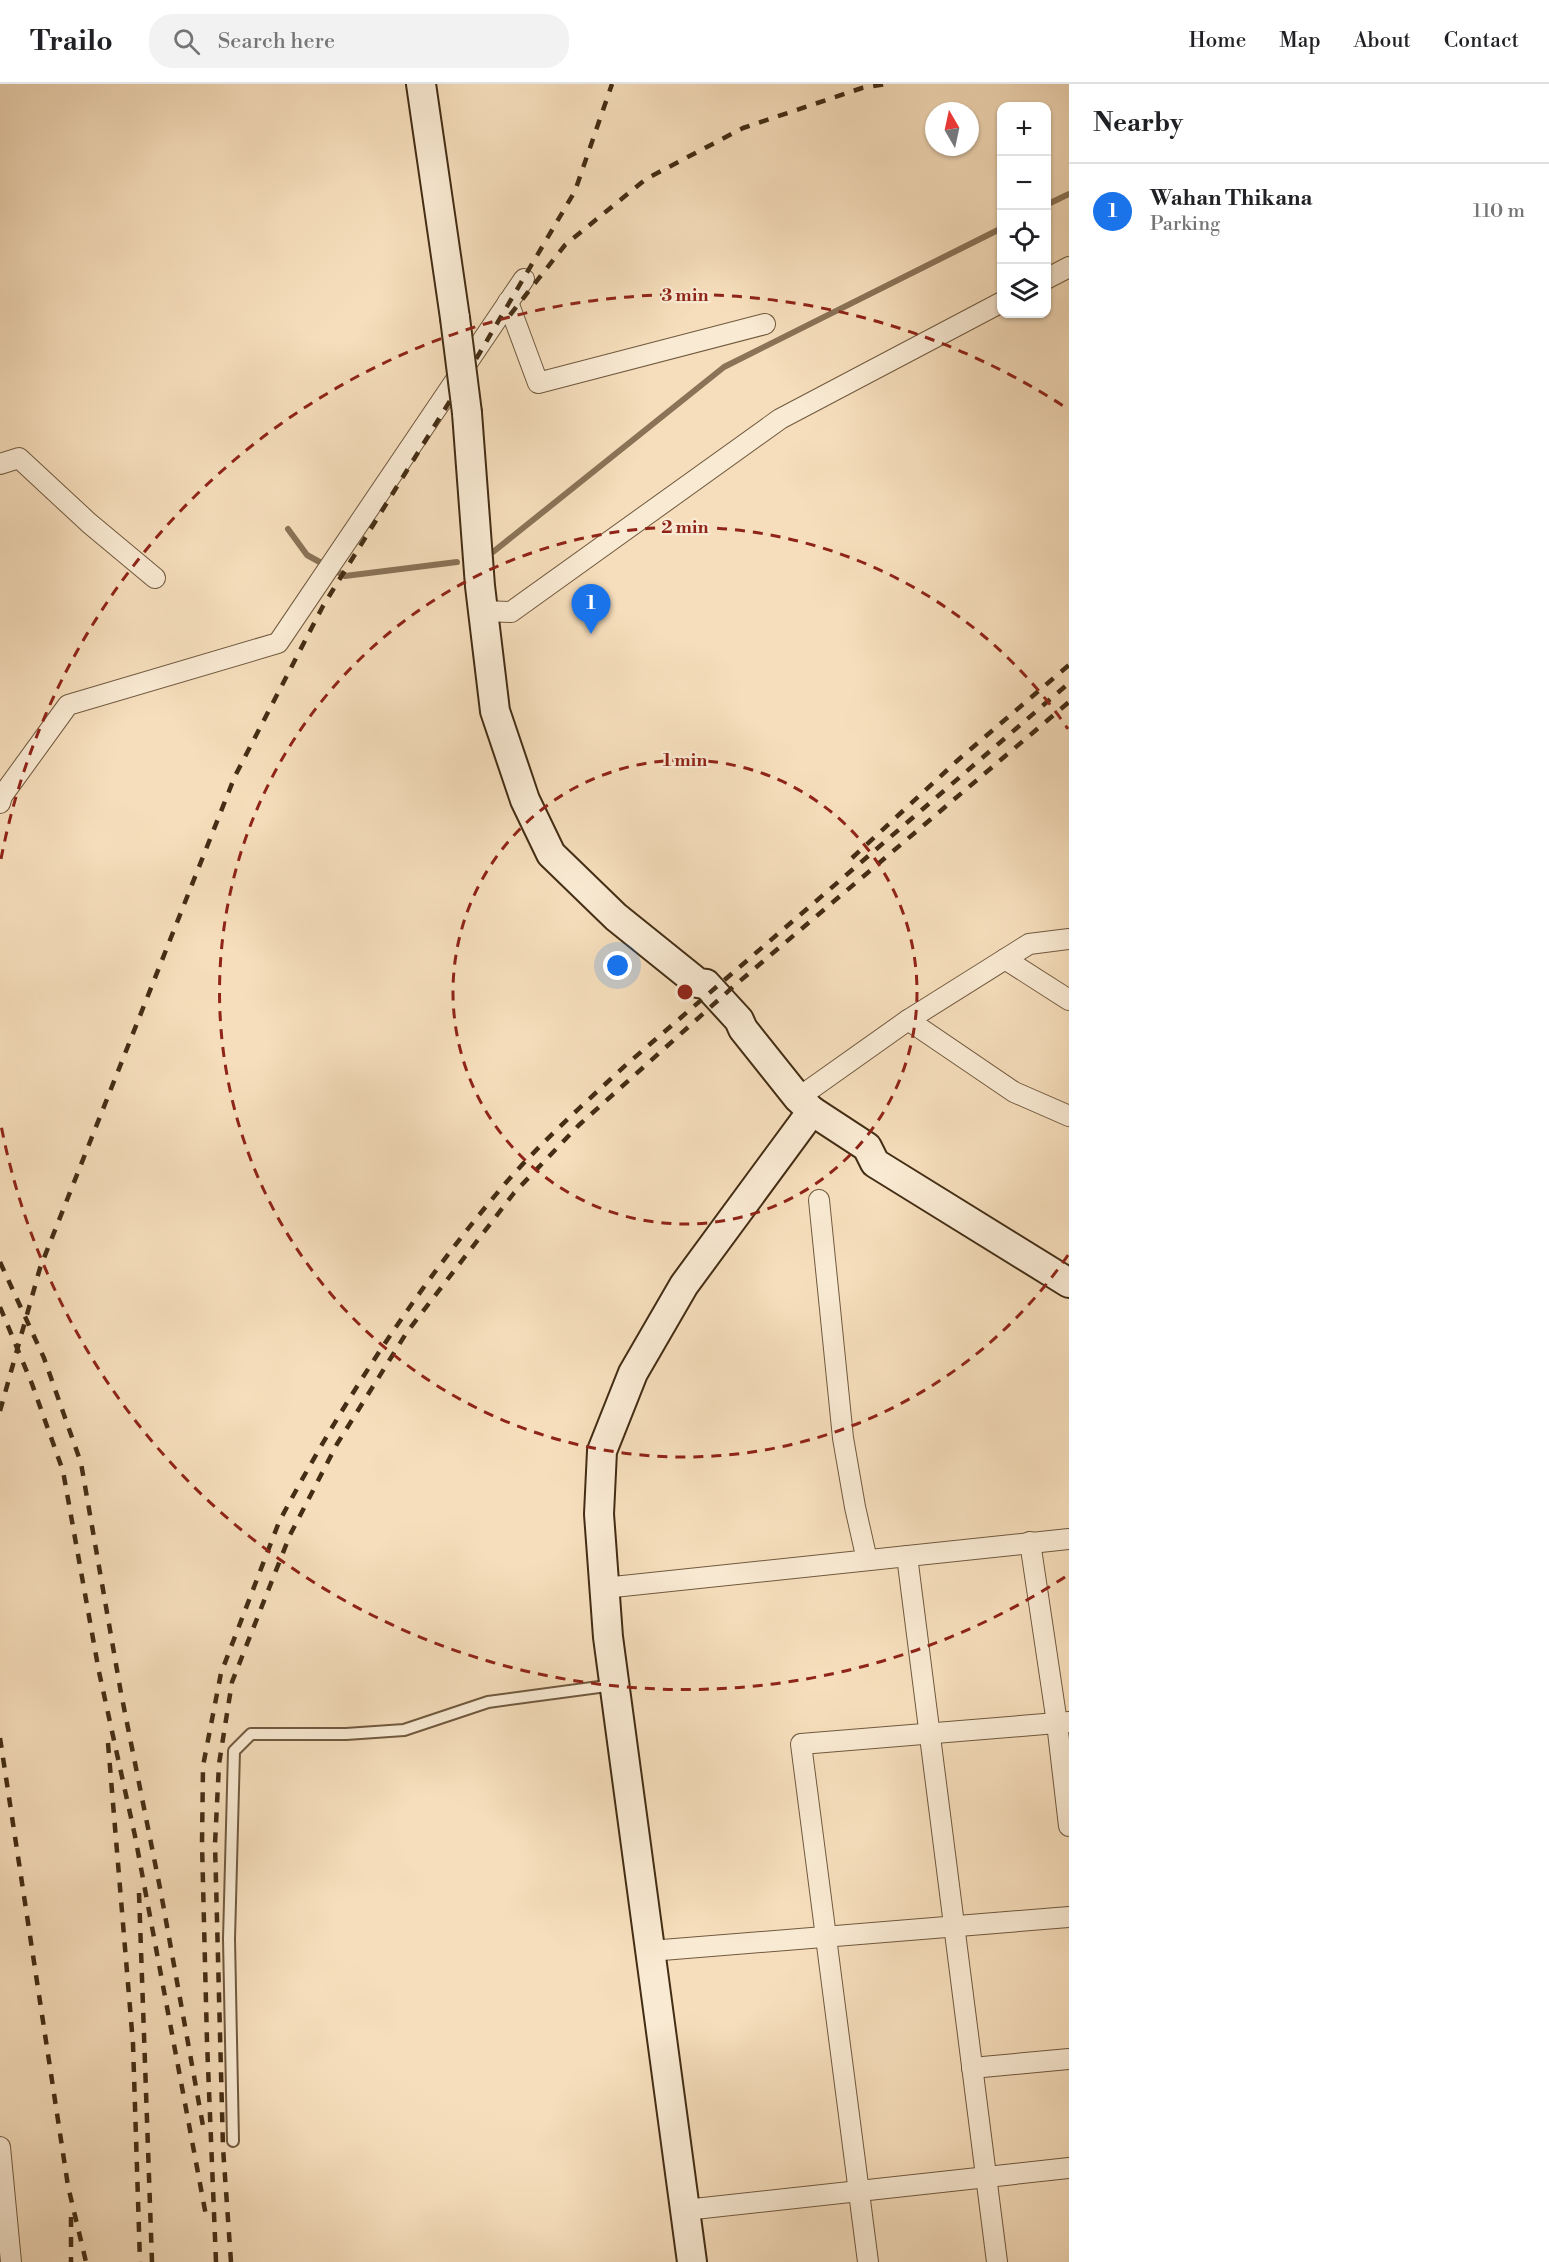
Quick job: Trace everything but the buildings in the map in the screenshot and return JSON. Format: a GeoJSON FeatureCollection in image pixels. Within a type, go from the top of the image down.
{"type":"FeatureCollection","features":[{"type":"Feature","properties":{"kind":"main road"},"geometry":{"type":"LineString","coordinates":[[421,84],[467,413],[483,611],[495,711],[525,801],[551,854],[616,916],[698,983],[706,984],[739,1020],[743,1029],[805,1104],[867,1147],[875,1163],[1069,1283]]}},
{"type":"Feature","properties":{"kind":"main road"},"geometry":{"type":"LineString","coordinates":[[692,2262],[614,1685],[599,1514],[602,1451],[633,1373],[684,1285],[805,1104]]}},
{"type":"Feature","properties":{"kind":"main road"},"geometry":{"type":"LineString","coordinates":[[867,1147],[886,1148],[1069,1264]]}},
{"type":"Feature","properties":{"kind":"street"},"geometry":{"type":"LineString","coordinates":[[1051,277],[1069,267]]}},
{"type":"Feature","properties":{"kind":"street"},"geometry":{"type":"LineString","coordinates":[[0,803],[2,796],[68,705],[278,643],[524,279]]}},
{"type":"Feature","properties":{"kind":"street"},"geometry":{"type":"LineString","coordinates":[[508,302],[538,383],[765,324]]}},
{"type":"Feature","properties":{"kind":"street"},"geometry":{"type":"LineString","coordinates":[[483,611],[511,612],[780,419],[997,305]]}},
{"type":"Feature","properties":{"kind":"street"},"geometry":{"type":"LineString","coordinates":[[0,464],[19,458],[89,523],[155,578]]}},
{"type":"Feature","properties":{"kind":"street"},"geometry":{"type":"LineString","coordinates":[[805,1104],[908,1020],[1029,944],[1069,939]]}},
{"type":"Feature","properties":{"kind":"street"},"geometry":{"type":"LineString","coordinates":[[1005,959],[1069,1000]]}},
{"type":"Feature","properties":{"kind":"street"},"geometry":{"type":"LineString","coordinates":[[908,1020],[1014,1092],[1069,1116]]}},
{"type":"Feature","properties":{"kind":"street"},"geometry":{"type":"LineString","coordinates":[[819,1200],[843,1438],[867,1560]]}},
{"type":"Feature","properties":{"kind":"street"},"geometry":{"type":"LineString","coordinates":[[604,1588],[1069,1539]]}},
{"type":"Feature","properties":{"kind":"street"},"geometry":{"type":"LineString","coordinates":[[1030,1542],[1063,1722],[1069,1826]]}},
{"type":"Feature","properties":{"kind":"street"},"geometry":{"type":"LineString","coordinates":[[907,1556],[997,2262]]}},
{"type":"Feature","properties":{"kind":"street"},"geometry":{"type":"LineString","coordinates":[[868,2262],[801,1744],[1063,1722]]}},
{"type":"Feature","properties":{"kind":"street"},"geometry":{"type":"LineString","coordinates":[[650,1951],[1069,1917]]}},
{"type":"Feature","properties":{"kind":"street"},"geometry":{"type":"LineString","coordinates":[[972,2068],[1069,2059]]}},
{"type":"Feature","properties":{"kind":"street"},"geometry":{"type":"LineString","coordinates":[[0,2147],[11,2262]]}},
{"type":"Feature","properties":{"kind":"street"},"geometry":{"type":"LineString","coordinates":[[685,2210],[1069,2168]]}},
{"type":"Feature","properties":{"kind":"lane"},"geometry":{"type":"LineString","coordinates":[[233,2141],[229,1939],[234,1751],[251,1734],[346,1734],[404,1730],[488,1702],[614,1685]]}},
{"type":"Feature","properties":{"kind":"waterway"},"geometry":{"type":"LineString","coordinates":[[1051,203],[1069,194]]}},
{"type":"Feature","properties":{"kind":"waterway"},"geometry":{"type":"LineString","coordinates":[[493,552],[724,367],[997,230]]}},
{"type":"Feature","properties":{"kind":"waterway"},"geometry":{"type":"LineString","coordinates":[[288,529],[307,555],[345,576],[457,562]]}},
{"type":"Feature","properties":{"kind":"railway"},"geometry":{"type":"LineString","coordinates":[[0,1411],[40,1268],[235,776],[323,606],[479,354],[575,191],[612,84]]}},
{"type":"Feature","properties":{"kind":"railway"},"geometry":{"type":"LineString","coordinates":[[510,315],[565,245],[646,179],[743,128],[862,88],[886,84]]}},
{"type":"Feature","properties":{"kind":"railway"},"geometry":{"type":"LineString","coordinates":[[852,858],[958,760],[1069,665]]}},
{"type":"Feature","properties":{"kind":"railway"},"geometry":{"type":"LineString","coordinates":[[216,2262],[207,2042],[202,1844],[203,1766],[221,1673],[279,1522],[328,1434],[382,1348],[441,1264],[504,1185],[533,1153],[627,1064],[1069,683]]}},
{"type":"Feature","properties":{"kind":"railway"},"geometry":{"type":"LineString","coordinates":[[231,2262],[223,2148],[215,1844],[219,1764],[232,1682],[290,1535],[337,1444],[407,1332],[514,1193],[579,1125],[734,986],[1069,702]]}},
{"type":"Feature","properties":{"kind":"railway"},"geometry":{"type":"LineString","coordinates":[[0,1262],[44,1358],[81,1463],[121,1693],[161,1893],[203,2126]]}},
{"type":"Feature","properties":{"kind":"railway"},"geometry":{"type":"LineString","coordinates":[[0,1307],[32,1384],[63,1471],[99,1672],[135,1836],[207,2221]]}},
{"type":"Feature","properties":{"kind":"railway"},"geometry":{"type":"LineString","coordinates":[[0,1738],[68,2186],[86,2262]]}},
{"type":"Feature","properties":{"kind":"railway"},"geometry":{"type":"LineString","coordinates":[[108,1743],[133,2044],[140,2262]]}},
{"type":"Feature","properties":{"kind":"railway"},"geometry":{"type":"LineString","coordinates":[[139,1893],[152,2262]]}},
{"type":"Feature","properties":{"kind":"railway"},"geometry":{"type":"LineString","coordinates":[[71,2217],[71,2262]]}},
{"type":"Feature","properties":{"kind":"place","name":"Wahan Thikana"},"geometry":{"type":"Point","coordinates":[591,634]}}]}
